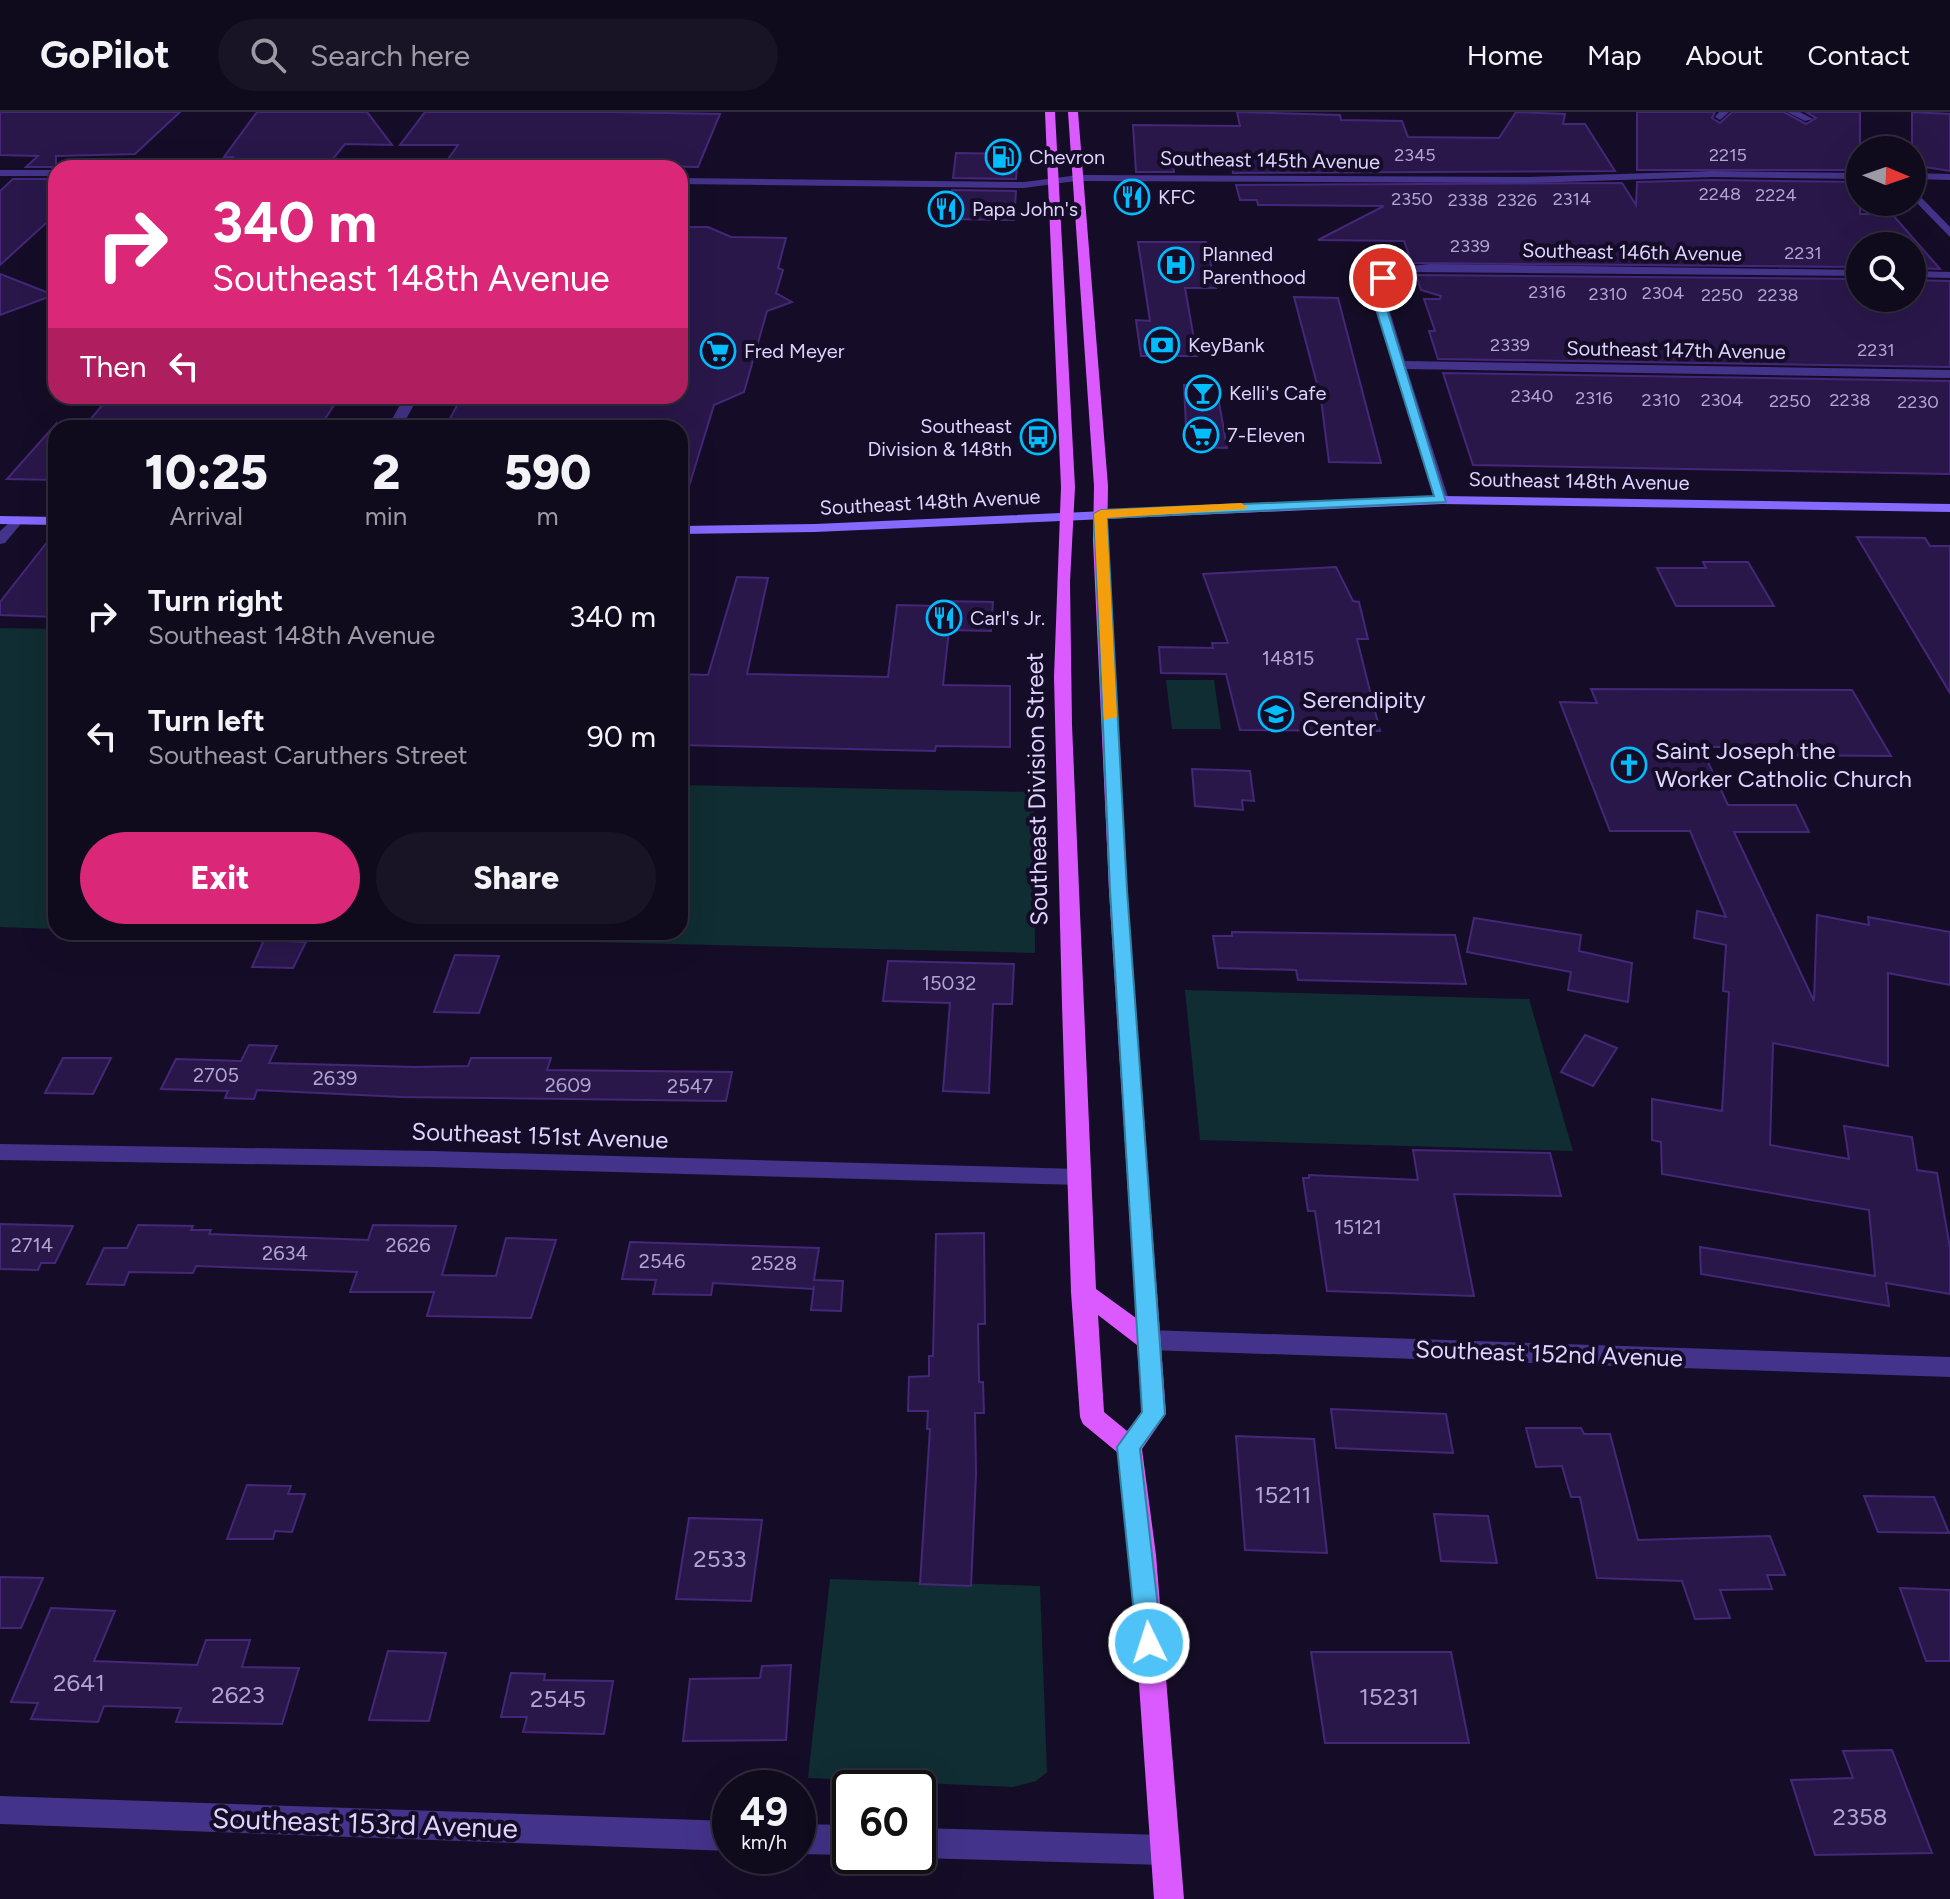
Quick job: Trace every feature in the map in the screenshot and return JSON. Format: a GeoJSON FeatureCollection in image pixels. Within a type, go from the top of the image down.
{"type":"FeatureCollection","features":[{"type":"Feature","properties":{"kind":"main road","name":"Southeast Division Street"},"geometry":{"type":"LineString","coordinates":[[1050,112],[1068,487],[1065,515],[1065,779],[1083,1292],[1092,1417],[1129,1447]]}},
{"type":"Feature","properties":{"kind":"main road"},"geometry":{"type":"LineString","coordinates":[[1073,112],[1101,514],[1118,890],[1154,1414],[1129,1447],[1143,1555],[1169,1899]]}},
{"type":"Feature","properties":{"kind":"main road","name":"Southeast 148th Avenue"},"geometry":{"type":"LineString","coordinates":[[688,530],[815,528],[1442,500],[1950,508]]}},
{"type":"Feature","properties":{"kind":"main road"},"geometry":{"type":"LineString","coordinates":[[0,520],[48,521]]}},
{"type":"Feature","properties":{"kind":"main road"},"geometry":{"type":"LineString","coordinates":[[1083,1292],[1148,1340]]}},
{"type":"Feature","properties":{"kind":"street"},"geometry":{"type":"LineString","coordinates":[[1792,112],[1808,119]]}},
{"type":"Feature","properties":{"kind":"street"},"geometry":{"type":"LineString","coordinates":[[0,173],[48,173]]}},
{"type":"Feature","properties":{"kind":"street","name":"Southeast 145th Avenue"},"geometry":{"type":"LineString","coordinates":[[688,181],[1010,185],[1079,178],[1528,180],[1713,174],[1846,176]]}},
{"type":"Feature","properties":{"kind":"street"},"geometry":{"type":"LineString","coordinates":[[1926,176],[1950,177]]}},
{"type":"Feature","properties":{"kind":"street"},"geometry":{"type":"LineString","coordinates":[[1926,207],[1950,234]]}},
{"type":"Feature","properties":{"kind":"street","name":"Southeast 146th Avenue"},"geometry":{"type":"LineString","coordinates":[[1402,365],[1376,284],[1404,269],[1846,273]]}},
{"type":"Feature","properties":{"kind":"street"},"geometry":{"type":"LineString","coordinates":[[1926,274],[1950,275]]}},
{"type":"Feature","properties":{"kind":"street"},"geometry":{"type":"LineString","coordinates":[[1402,365],[1442,500]]}},
{"type":"Feature","properties":{"kind":"street","name":"Southeast 147th Avenue"},"geometry":{"type":"LineString","coordinates":[[1402,365],[1950,374]]}},
{"type":"Feature","properties":{"kind":"street"},"geometry":{"type":"LineString","coordinates":[[0,540],[17,520]]}},
{"type":"Feature","properties":{"kind":"street","name":"Southeast 151st Avenue"},"geometry":{"type":"LineString","coordinates":[[0,1152],[433,1159],[1079,1177]]}},
{"type":"Feature","properties":{"kind":"street","name":"Southeast 152nd Avenue"},"geometry":{"type":"LineString","coordinates":[[1148,1340],[1950,1367]]}},
{"type":"Feature","properties":{"kind":"street","name":"Southeast 153rd Avenue"},"geometry":{"type":"LineString","coordinates":[[0,1810],[712,1835]]}},
{"type":"Feature","properties":{"kind":"street"},"geometry":{"type":"LineString","coordinates":[[936,1844],[1165,1850]]}},
{"type":"Feature","properties":{"kind":"green space"},"geometry":{"type":"Polygon","coordinates":[[[0,628],[48,629],[48,929],[0,927],[0,628]]]}},
{"type":"Feature","properties":{"kind":"green space"},"geometry":{"type":"Polygon","coordinates":[[[1166,680],[1214,680],[1221,729],[1172,729],[1166,680]]]}},
{"type":"Feature","properties":{"kind":"green space"},"geometry":{"type":"Polygon","coordinates":[[[688,785],[1034,792],[1035,953],[511,940],[688,940],[688,785]]]}},
{"type":"Feature","properties":{"kind":"green space"},"geometry":{"type":"Polygon","coordinates":[[[1185,990],[1529,999],[1573,1151],[1200,1140],[1185,990]]]}},
{"type":"Feature","properties":{"kind":"green space"},"geometry":{"type":"Polygon","coordinates":[[[830,1579],[1040,1586],[1047,1772],[1036,1781],[1013,1787],[936,1784],[936,1770],[832,1770],[832,1779],[816,1778],[816,1770],[809,1770],[830,1579]]]}},
{"type":"Feature","properties":{"kind":"building"},"geometry":{"type":"Polygon","coordinates":[[[0,112],[180,112],[135,154],[56,156],[56,160],[48,160],[48,167],[26,167],[38,156],[0,155],[0,112]]]}},
{"type":"Feature","properties":{"kind":"building"},"geometry":{"type":"Polygon","coordinates":[[[257,112],[367,112],[392,145],[345,144],[332,160],[231,160],[233,157],[224,157],[257,112]]]}},
{"type":"Feature","properties":{"kind":"building"},"geometry":{"type":"Polygon","coordinates":[[[425,112],[720,114],[698,167],[688,167],[688,160],[447,160],[458,145],[400,145],[425,112]]]}},
{"type":"Feature","properties":{"kind":"building"},"geometry":{"type":"Polygon","coordinates":[[[1237,112],[1340,115],[1341,120],[1402,121],[1408,137],[1499,138],[1516,112],[1565,114],[1563,124],[1585,124],[1615,171],[1233,173],[1232,165],[1173,165],[1174,172],[1136,172],[1133,125],[1240,126],[1237,112]]]}},
{"type":"Feature","properties":{"kind":"building"},"geometry":{"type":"Polygon","coordinates":[[[1637,112],[1715,112],[1712,118],[1720,123],[1732,112],[1784,112],[1806,124],[1816,118],[1806,112],[1860,112],[1860,136],[1846,136],[1846,170],[1637,170],[1637,112]]]}},
{"type":"Feature","properties":{"kind":"building"},"geometry":{"type":"Polygon","coordinates":[[[1912,112],[1950,114],[1950,171],[1926,167],[1926,136],[1912,136],[1912,112]]]}},
{"type":"Feature","properties":{"kind":"building"},"geometry":{"type":"Polygon","coordinates":[[[956,153],[1018,154],[1016,179],[953,178],[956,153]]]}},
{"type":"Feature","properties":{"kind":"building"},"geometry":{"type":"Polygon","coordinates":[[[13,179],[48,179],[48,221],[0,265],[0,191],[13,179]]]}},
{"type":"Feature","properties":{"kind":"building"},"geometry":{"type":"Polygon","coordinates":[[[1637,182],[1846,182],[1846,216],[1894,216],[1908,232],[1846,232],[1846,267],[1412,263],[1404,241],[1318,240],[1384,206],[1258,205],[1257,200],[1240,200],[1236,185],[1622,183],[1636,205],[1637,182]]]}},
{"type":"Feature","properties":{"kind":"building"},"geometry":{"type":"Polygon","coordinates":[[[952,190],[1016,191],[1014,220],[949,219],[952,190]]]}},
{"type":"Feature","properties":{"kind":"building","name":"Fred Meyer"},"geometry":{"type":"Polygon","coordinates":[[[688,227],[708,227],[731,237],[786,238],[778,268],[783,270],[776,293],[792,302],[767,311],[744,392],[714,405],[688,490],[688,420],[449,420],[458,404],[688,404],[688,227]]]}},
{"type":"Feature","properties":{"kind":"building"},"geometry":{"type":"Polygon","coordinates":[[[1138,242],[1206,242],[1216,288],[1185,288],[1197,356],[1141,356],[1136,320],[1150,321],[1138,242]]]}},
{"type":"Feature","properties":{"kind":"building"},"geometry":{"type":"Polygon","coordinates":[[[1926,253],[1940,269],[1926,268],[1926,253]]]}},
{"type":"Feature","properties":{"kind":"building"},"geometry":{"type":"Polygon","coordinates":[[[0,274],[48,293],[48,297],[0,315],[0,274]]]}},
{"type":"Feature","properties":{"kind":"building"},"geometry":{"type":"Polygon","coordinates":[[[1416,275],[1846,279],[1846,312],[1926,312],[1926,280],[1950,281],[1950,367],[1438,359],[1429,331],[1435,331],[1424,299],[1440,299],[1441,296],[1421,290],[1416,275]]]}},
{"type":"Feature","properties":{"kind":"building"},"geometry":{"type":"Polygon","coordinates":[[[1294,297],[1338,298],[1381,463],[1329,462],[1321,399],[1294,297]]]}},
{"type":"Feature","properties":{"kind":"building"},"geometry":{"type":"Polygon","coordinates":[[[1443,373],[1950,381],[1950,474],[1473,465],[1443,373]]]}},
{"type":"Feature","properties":{"kind":"building"},"geometry":{"type":"Polygon","coordinates":[[[1184,385],[1216,385],[1227,448],[1187,447],[1184,385]]]}},
{"type":"Feature","properties":{"kind":"building"},"geometry":{"type":"Polygon","coordinates":[[[103,404],[335,404],[324,420],[90,420],[103,404]]]}},
{"type":"Feature","properties":{"kind":"building"},"geometry":{"type":"Polygon","coordinates":[[[48,433],[48,480],[7,479],[48,433]]]}},
{"type":"Feature","properties":{"kind":"building"},"geometry":{"type":"Polygon","coordinates":[[[1857,537],[1925,538],[1930,546],[1950,546],[1950,693],[1857,537]]]}},
{"type":"Feature","properties":{"kind":"building"},"geometry":{"type":"Polygon","coordinates":[[[48,541],[48,617],[0,615],[0,602],[48,541]]]}},
{"type":"Feature","properties":{"kind":"building"},"geometry":{"type":"Polygon","coordinates":[[[1703,562],[1748,562],[1774,606],[1676,606],[1657,568],[1706,568],[1703,562]]]}},
{"type":"Feature","properties":{"kind":"building"},"geometry":{"type":"Polygon","coordinates":[[[1336,567],[1353,601],[1359,602],[1368,639],[1357,639],[1380,731],[1240,730],[1226,674],[1161,673],[1159,647],[1213,648],[1212,643],[1228,643],[1203,574],[1336,567]]]}},
{"type":"Feature","properties":{"kind":"building"},"geometry":{"type":"Polygon","coordinates":[[[737,577],[768,578],[747,674],[888,677],[897,605],[937,606],[938,601],[993,602],[991,631],[949,630],[943,685],[1010,686],[1010,747],[936,746],[935,751],[688,745],[688,674],[708,675],[737,577]]]}},
{"type":"Feature","properties":{"kind":"building"},"geometry":{"type":"Polygon","coordinates":[[[1591,689],[1852,690],[1891,756],[1765,755],[1761,747],[1701,747],[1728,805],[1796,805],[1809,832],[1734,832],[1814,1001],[1817,915],[1869,925],[1868,917],[1950,932],[1950,985],[1888,973],[1888,1066],[1773,1043],[1770,1145],[1849,1159],[1844,1126],[1912,1137],[1917,1170],[1937,1173],[1950,1248],[1950,1294],[1886,1283],[1889,1306],[1701,1274],[1700,1247],[1875,1276],[1869,1210],[1662,1174],[1661,1142],[1652,1140],[1652,1099],[1722,1111],[1729,992],[1723,991],[1726,945],[1694,938],[1697,911],[1726,917],[1690,831],[1610,831],[1560,702],[1597,703],[1591,689]]]}},
{"type":"Feature","properties":{"kind":"building"},"geometry":{"type":"Polygon","coordinates":[[[1192,769],[1250,771],[1254,801],[1242,800],[1243,810],[1195,806],[1192,769]]]}},
{"type":"Feature","properties":{"kind":"building"},"geometry":{"type":"Polygon","coordinates":[[[1474,918],[1581,935],[1579,951],[1632,963],[1628,1002],[1568,990],[1571,972],[1467,952],[1474,918]]]}},
{"type":"Feature","properties":{"kind":"building"},"geometry":{"type":"Polygon","coordinates":[[[1232,932],[1455,935],[1466,984],[1298,980],[1296,970],[1218,968],[1213,936],[1232,936],[1232,932]]]}},
{"type":"Feature","properties":{"kind":"building"},"geometry":{"type":"Polygon","coordinates":[[[264,940],[306,942],[293,968],[252,967],[264,940]]]}},
{"type":"Feature","properties":{"kind":"building"},"geometry":{"type":"Polygon","coordinates":[[[455,955],[499,956],[479,1013],[434,1012],[455,955]]]}},
{"type":"Feature","properties":{"kind":"building"},"geometry":{"type":"Polygon","coordinates":[[[888,961],[1014,964],[1012,1004],[993,1004],[989,1093],[943,1091],[950,1003],[883,1001],[888,961]]]}},
{"type":"Feature","properties":{"kind":"building"},"geometry":{"type":"Polygon","coordinates":[[[1585,1035],[1617,1048],[1593,1086],[1561,1072],[1585,1035]]]}},
{"type":"Feature","properties":{"kind":"building"},"geometry":{"type":"Polygon","coordinates":[[[249,1045],[277,1046],[269,1063],[415,1067],[468,1066],[471,1058],[551,1058],[547,1070],[732,1072],[726,1101],[402,1097],[257,1090],[254,1099],[225,1098],[228,1091],[161,1089],[176,1059],[241,1061],[249,1045]]]}},
{"type":"Feature","properties":{"kind":"building"},"geometry":{"type":"Polygon","coordinates":[[[63,1058],[111,1058],[93,1094],[45,1093],[63,1058]]]}},
{"type":"Feature","properties":{"kind":"building"},"geometry":{"type":"Polygon","coordinates":[[[1413,1150],[1550,1153],[1561,1196],[1454,1194],[1474,1296],[1327,1291],[1315,1211],[1308,1211],[1303,1178],[1309,1178],[1309,1175],[1418,1180],[1413,1150]]]}},
{"type":"Feature","properties":{"kind":"building"},"geometry":{"type":"Polygon","coordinates":[[[0,1224],[73,1226],[55,1263],[41,1263],[38,1270],[0,1269],[0,1224]]]}},
{"type":"Feature","properties":{"kind":"building"},"geometry":{"type":"Polygon","coordinates":[[[138,1225],[193,1226],[191,1230],[211,1230],[209,1234],[368,1240],[373,1225],[456,1226],[442,1275],[496,1276],[506,1238],[556,1240],[531,1318],[427,1316],[434,1292],[350,1292],[357,1272],[196,1266],[193,1273],[129,1272],[124,1285],[87,1284],[104,1248],[127,1248],[138,1225]]]}},
{"type":"Feature","properties":{"kind":"building"},"geometry":{"type":"Polygon","coordinates":[[[984,1233],[985,1324],[978,1324],[979,1382],[983,1382],[984,1413],[975,1413],[976,1474],[971,1586],[920,1584],[930,1429],[927,1429],[928,1411],[908,1411],[909,1377],[929,1376],[929,1356],[933,1356],[936,1234],[984,1233]]]}},
{"type":"Feature","properties":{"kind":"building"},"geometry":{"type":"Polygon","coordinates":[[[630,1242],[819,1248],[814,1280],[843,1281],[841,1311],[811,1310],[814,1286],[813,1289],[713,1283],[711,1295],[653,1294],[656,1280],[622,1279],[630,1242]]]}},
{"type":"Feature","properties":{"kind":"building"},"geometry":{"type":"Polygon","coordinates":[[[1331,1409],[1446,1414],[1453,1453],[1336,1448],[1331,1409]]]}},
{"type":"Feature","properties":{"kind":"building"},"geometry":{"type":"Polygon","coordinates":[[[1526,1428],[1581,1428],[1584,1434],[1610,1434],[1638,1540],[1770,1536],[1785,1575],[1767,1575],[1772,1589],[1720,1590],[1730,1618],[1695,1619],[1682,1581],[1597,1578],[1580,1497],[1571,1497],[1562,1466],[1536,1467],[1526,1428]]]}},
{"type":"Feature","properties":{"kind":"building"},"geometry":{"type":"Polygon","coordinates":[[[1236,1436],[1314,1439],[1327,1553],[1245,1550],[1236,1436]]]}},
{"type":"Feature","properties":{"kind":"building"},"geometry":{"type":"Polygon","coordinates":[[[247,1485],[291,1486],[288,1494],[305,1494],[292,1532],[275,1531],[273,1539],[227,1539],[247,1485]]]}},
{"type":"Feature","properties":{"kind":"building"},"geometry":{"type":"Polygon","coordinates":[[[1864,1496],[1934,1497],[1949,1533],[1878,1532],[1864,1496]]]}},
{"type":"Feature","properties":{"kind":"building"},"geometry":{"type":"Polygon","coordinates":[[[1434,1514],[1488,1516],[1497,1563],[1441,1561],[1434,1514]]]}},
{"type":"Feature","properties":{"kind":"building"},"geometry":{"type":"Polygon","coordinates":[[[689,1518],[762,1520],[751,1601],[676,1599],[689,1518]]]}},
{"type":"Feature","properties":{"kind":"building"},"geometry":{"type":"Polygon","coordinates":[[[0,1577],[43,1578],[21,1628],[0,1628],[0,1577]]]}},
{"type":"Feature","properties":{"kind":"building"},"geometry":{"type":"Polygon","coordinates":[[[1900,1588],[1950,1590],[1950,1661],[1926,1661],[1900,1588]]]}},
{"type":"Feature","properties":{"kind":"building"},"geometry":{"type":"Polygon","coordinates":[[[51,1608],[115,1611],[94,1661],[197,1665],[206,1640],[250,1640],[242,1667],[299,1668],[282,1724],[176,1722],[181,1708],[104,1706],[98,1722],[31,1719],[38,1703],[11,1702],[51,1608]]]}},
{"type":"Feature","properties":{"kind":"building"},"geometry":{"type":"Polygon","coordinates":[[[388,1651],[446,1653],[429,1721],[369,1720],[388,1651]]]}},
{"type":"Feature","properties":{"kind":"building"},"geometry":{"type":"Polygon","coordinates":[[[1311,1652],[1451,1652],[1469,1743],[1325,1743],[1311,1652]]]}},
{"type":"Feature","properties":{"kind":"building"},"geometry":{"type":"Polygon","coordinates":[[[791,1665],[786,1740],[683,1741],[690,1679],[760,1678],[762,1666],[791,1665]]]}},
{"type":"Feature","properties":{"kind":"building"},"geometry":{"type":"Polygon","coordinates":[[[511,1673],[545,1674],[544,1680],[613,1681],[604,1734],[523,1732],[527,1717],[501,1717],[511,1673]]]}},
{"type":"Feature","properties":{"kind":"building"},"geometry":{"type":"Polygon","coordinates":[[[1892,1750],[1932,1853],[1815,1855],[1791,1780],[1853,1778],[1843,1751],[1892,1750]]]}},
{"type":"Feature","properties":{"kind":"slow traffic"},"geometry":{"type":"LineString","coordinates":[[1109,717],[1101,514],[1241,507]]}},
{"type":"Feature","properties":{"kind":"place","name":"Chevron"},"geometry":{"type":"Point","coordinates":[1003,157]}},
{"type":"Feature","properties":{"kind":"place","name":"KFC"},"geometry":{"type":"Point","coordinates":[1132,197]}},
{"type":"Feature","properties":{"kind":"place","name":"Papa John's"},"geometry":{"type":"Point","coordinates":[946,209]}},
{"type":"Feature","properties":{"kind":"place","name":"Planned Parenthood"},"geometry":{"type":"Point","coordinates":[1176,265]}},
{"type":"Feature","properties":{"kind":"place","name":"KeyBank"},"geometry":{"type":"Point","coordinates":[1162,345]}},
{"type":"Feature","properties":{"kind":"place","name":"Fred Meyer"},"geometry":{"type":"Point","coordinates":[718,351]}},
{"type":"Feature","properties":{"kind":"place","name":"Kelli's Cafe"},"geometry":{"type":"Point","coordinates":[1203,393]}},
{"type":"Feature","properties":{"kind":"place","name":"7-Eleven"},"geometry":{"type":"Point","coordinates":[1201,435]}},
{"type":"Feature","properties":{"kind":"place","name":"Southeast Division & 148th"},"geometry":{"type":"Point","coordinates":[1038,437]}},
{"type":"Feature","properties":{"kind":"place","name":"Carl's Jr."},"geometry":{"type":"Point","coordinates":[944,618]}},
{"type":"Feature","properties":{"kind":"place","name":"Serendipity Center"},"geometry":{"type":"Point","coordinates":[1276,714]}},
{"type":"Feature","properties":{"kind":"place","name":"Saint Joseph the Worker Catholic Church"},"geometry":{"type":"Point","coordinates":[1629,765]}},
{"type":"Feature","properties":{"kind":"route"},"geometry":{"type":"LineString","coordinates":[[1149,1643],[1143,1555],[1129,1447],[1154,1414],[1118,890],[1101,514],[1442,500],[1377,293],[1376,284],[1383,278]]}}]}
